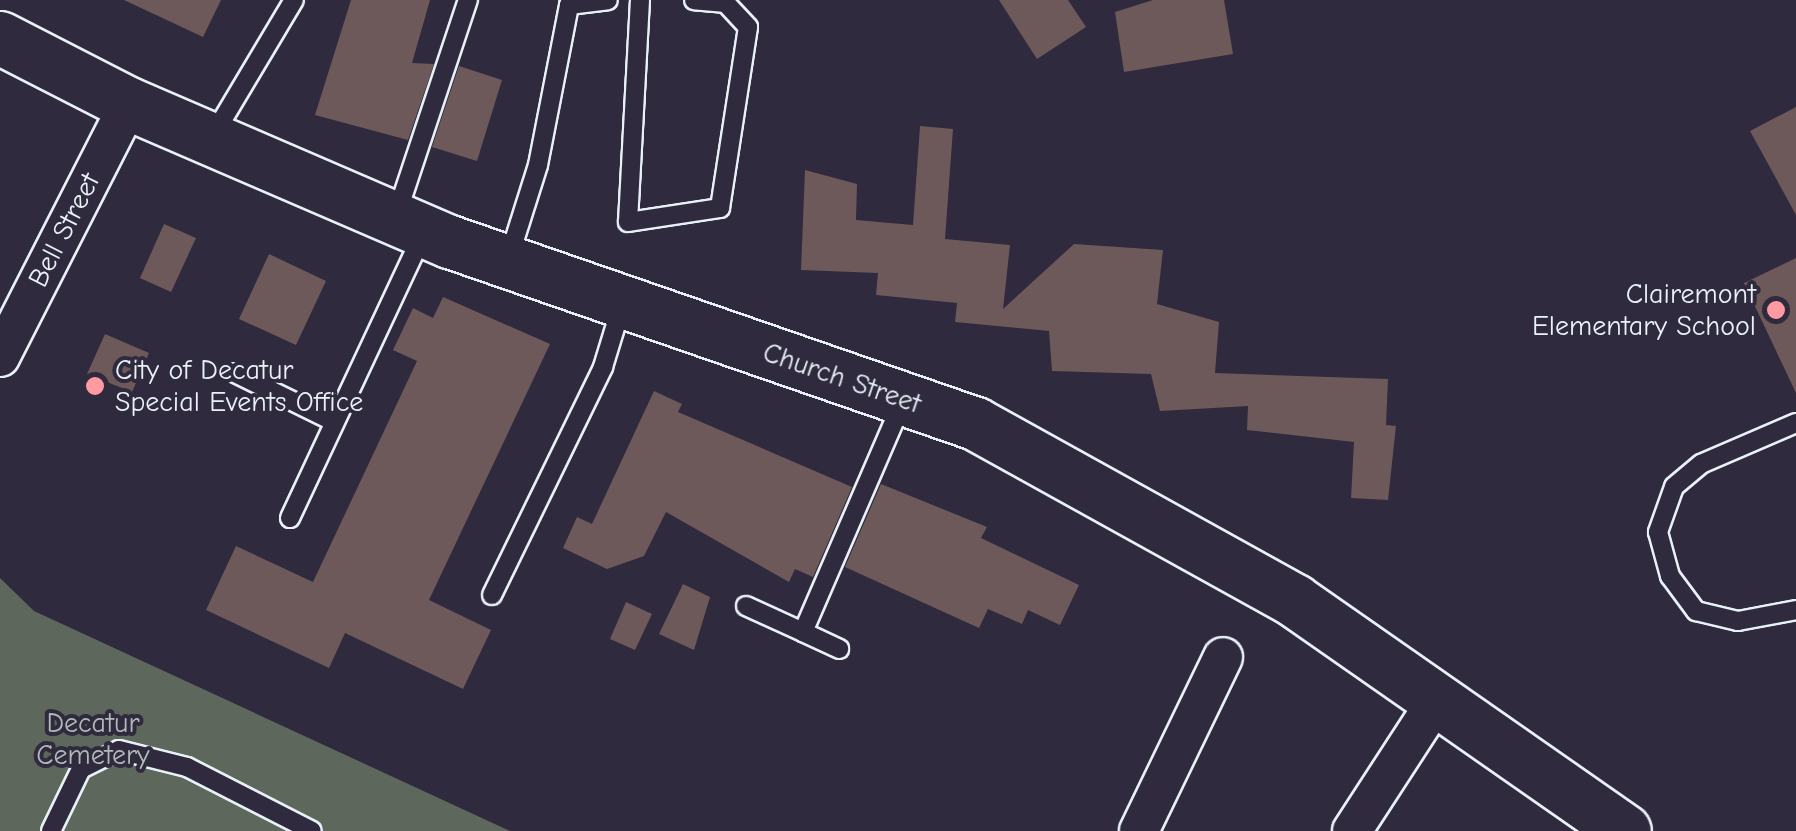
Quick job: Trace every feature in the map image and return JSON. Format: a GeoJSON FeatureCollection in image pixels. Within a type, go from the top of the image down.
{"type":"FeatureCollection","features":[{"type":"Feature","properties":{"kind":"main road","name":"Church Street"},"geometry":{"type":"LineString","coordinates":[[0,38],[129,104],[410,224],[622,305],[904,398],[1107,490],[1255,591],[1440,697],[1625,831]]}},
{"type":"Feature","properties":{"kind":"street","name":"Bell Street"},"geometry":{"type":"LineString","coordinates":[[0,357],[129,104]]}},
{"type":"Feature","properties":{"kind":"street"},"geometry":{"type":"LineString","coordinates":[[1139,831],[1223,658]]}},
{"type":"Feature","properties":{"kind":"street"},"geometry":{"type":"LineString","coordinates":[[1352,831],[1440,697]]}},
{"type":"Feature","properties":{"kind":"lane"},"geometry":{"type":"LineString","coordinates":[[211,139],[294,0]]}},
{"type":"Feature","properties":{"kind":"lane"},"geometry":{"type":"LineString","coordinates":[[290,518],[335,422],[410,224],[468,0]]}},
{"type":"Feature","properties":{"kind":"lane"},"geometry":{"type":"LineString","coordinates":[[507,262],[538,165],[569,6],[608,0]]}},
{"type":"Feature","properties":{"kind":"lane"},"geometry":{"type":"LineString","coordinates":[[640,0],[628,222],[720,208],[748,27],[728,1],[694,0]]}},
{"type":"Feature","properties":{"kind":"lane"},"geometry":{"type":"LineString","coordinates":[[492,595],[603,367],[622,305]]}},
{"type":"Feature","properties":{"kind":"lane"},"geometry":{"type":"LineString","coordinates":[[235,373],[335,422]]}},
{"type":"Feature","properties":{"kind":"lane"},"geometry":{"type":"LineString","coordinates":[[804,632],[904,398]]}},
{"type":"Feature","properties":{"kind":"lane"},"geometry":{"type":"LineString","coordinates":[[1796,423],[1701,464],[1674,487],[1658,532],[1670,576],[1696,611],[1738,622],[1796,610]]}},
{"type":"Feature","properties":{"kind":"lane"},"geometry":{"type":"LineString","coordinates":[[746,606],[839,649]]}},
{"type":"Feature","properties":{"kind":"lane"},"geometry":{"type":"LineString","coordinates":[[51,831],[81,769],[119,750],[188,767],[312,831]]}},
{"type":"Feature","properties":{"kind":"green space","name":"Decatur Cemetery"},"geometry":{"type":"Polygon","coordinates":[[[0,578],[34,611],[510,831],[0,831],[0,578]]]}},
{"type":"Feature","properties":{"kind":"building"},"geometry":{"type":"Polygon","coordinates":[[[124,0],[221,0],[203,37],[124,0]]]}},
{"type":"Feature","properties":{"kind":"building"},"geometry":{"type":"Polygon","coordinates":[[[351,0],[430,0],[412,63],[434,64],[408,140],[315,115],[351,0]]]}},
{"type":"Feature","properties":{"kind":"building"},"geometry":{"type":"Polygon","coordinates":[[[999,0],[1068,0],[1086,27],[1037,59],[999,0]]]}},
{"type":"Feature","properties":{"kind":"building"},"geometry":{"type":"Polygon","coordinates":[[[1153,0],[1224,0],[1233,54],[1124,72],[1115,12],[1153,0]]]}},
{"type":"Feature","properties":{"kind":"building"},"geometry":{"type":"Polygon","coordinates":[[[459,66],[502,80],[477,161],[432,147],[459,66]]]}},
{"type":"Feature","properties":{"kind":"building","name":"Clairemont Elementary School"},"geometry":{"type":"Polygon","coordinates":[[[1796,107],[1796,215],[1750,131],[1796,107]]]}},
{"type":"Feature","properties":{"kind":"building"},"geometry":{"type":"Polygon","coordinates":[[[920,126],[953,129],[945,239],[1010,245],[1003,309],[1074,244],[1163,250],[1157,304],[1219,322],[1215,373],[1388,379],[1386,425],[1396,426],[1388,500],[1351,498],[1354,442],[1247,430],[1248,406],[1160,411],[1151,374],[1052,371],[1049,331],[955,322],[957,303],[876,295],[878,273],[801,270],[805,170],[857,184],[856,220],[913,225],[920,126]]]}},
{"type":"Feature","properties":{"kind":"building"},"geometry":{"type":"Polygon","coordinates":[[[164,224],[196,238],[171,292],[140,278],[164,224]]]}},
{"type":"Feature","properties":{"kind":"building"},"geometry":{"type":"Polygon","coordinates":[[[269,254],[326,281],[296,345],[239,319],[269,254]]]}},
{"type":"Feature","properties":{"kind":"building","name":"Clairemont Elementary School"},"geometry":{"type":"Polygon","coordinates":[[[1796,258],[1796,393],[1744,283],[1796,258]]]}},
{"type":"Feature","properties":{"kind":"building"},"geometry":{"type":"Polygon","coordinates":[[[443,297],[550,344],[429,600],[491,630],[463,689],[345,633],[329,668],[206,610],[236,546],[313,582],[417,361],[393,350],[413,308],[433,318],[443,297]]]}},
{"type":"Feature","properties":{"kind":"building"},"geometry":{"type":"Polygon","coordinates":[[[105,334],[149,353],[132,392],[87,374],[105,334]]]}},
{"type":"Feature","properties":{"kind":"building"},"geometry":{"type":"Polygon","coordinates":[[[654,391],[682,404],[678,412],[852,487],[813,577],[795,569],[789,582],[666,512],[644,556],[607,569],[563,548],[577,517],[592,524],[654,391]]]}},
{"type":"Feature","properties":{"kind":"building"},"geometry":{"type":"Polygon","coordinates":[[[881,484],[987,527],[981,538],[1079,585],[1060,625],[1028,610],[1022,624],[988,609],[979,628],[845,567],[881,484]]]}},
{"type":"Feature","properties":{"kind":"building"},"geometry":{"type":"Polygon","coordinates":[[[683,584],[710,597],[694,650],[659,634],[683,584]]]}},
{"type":"Feature","properties":{"kind":"building"},"geometry":{"type":"Polygon","coordinates":[[[626,602],[652,614],[635,650],[610,639],[626,602]]]}},
{"type":"Feature","properties":{"kind":"place","name":"Clairemont Elementary School"},"geometry":{"type":"Point","coordinates":[1776,310]}},
{"type":"Feature","properties":{"kind":"place","name":"City of Decatur Special Events Office"},"geometry":{"type":"Point","coordinates":[95,386]}}]}
